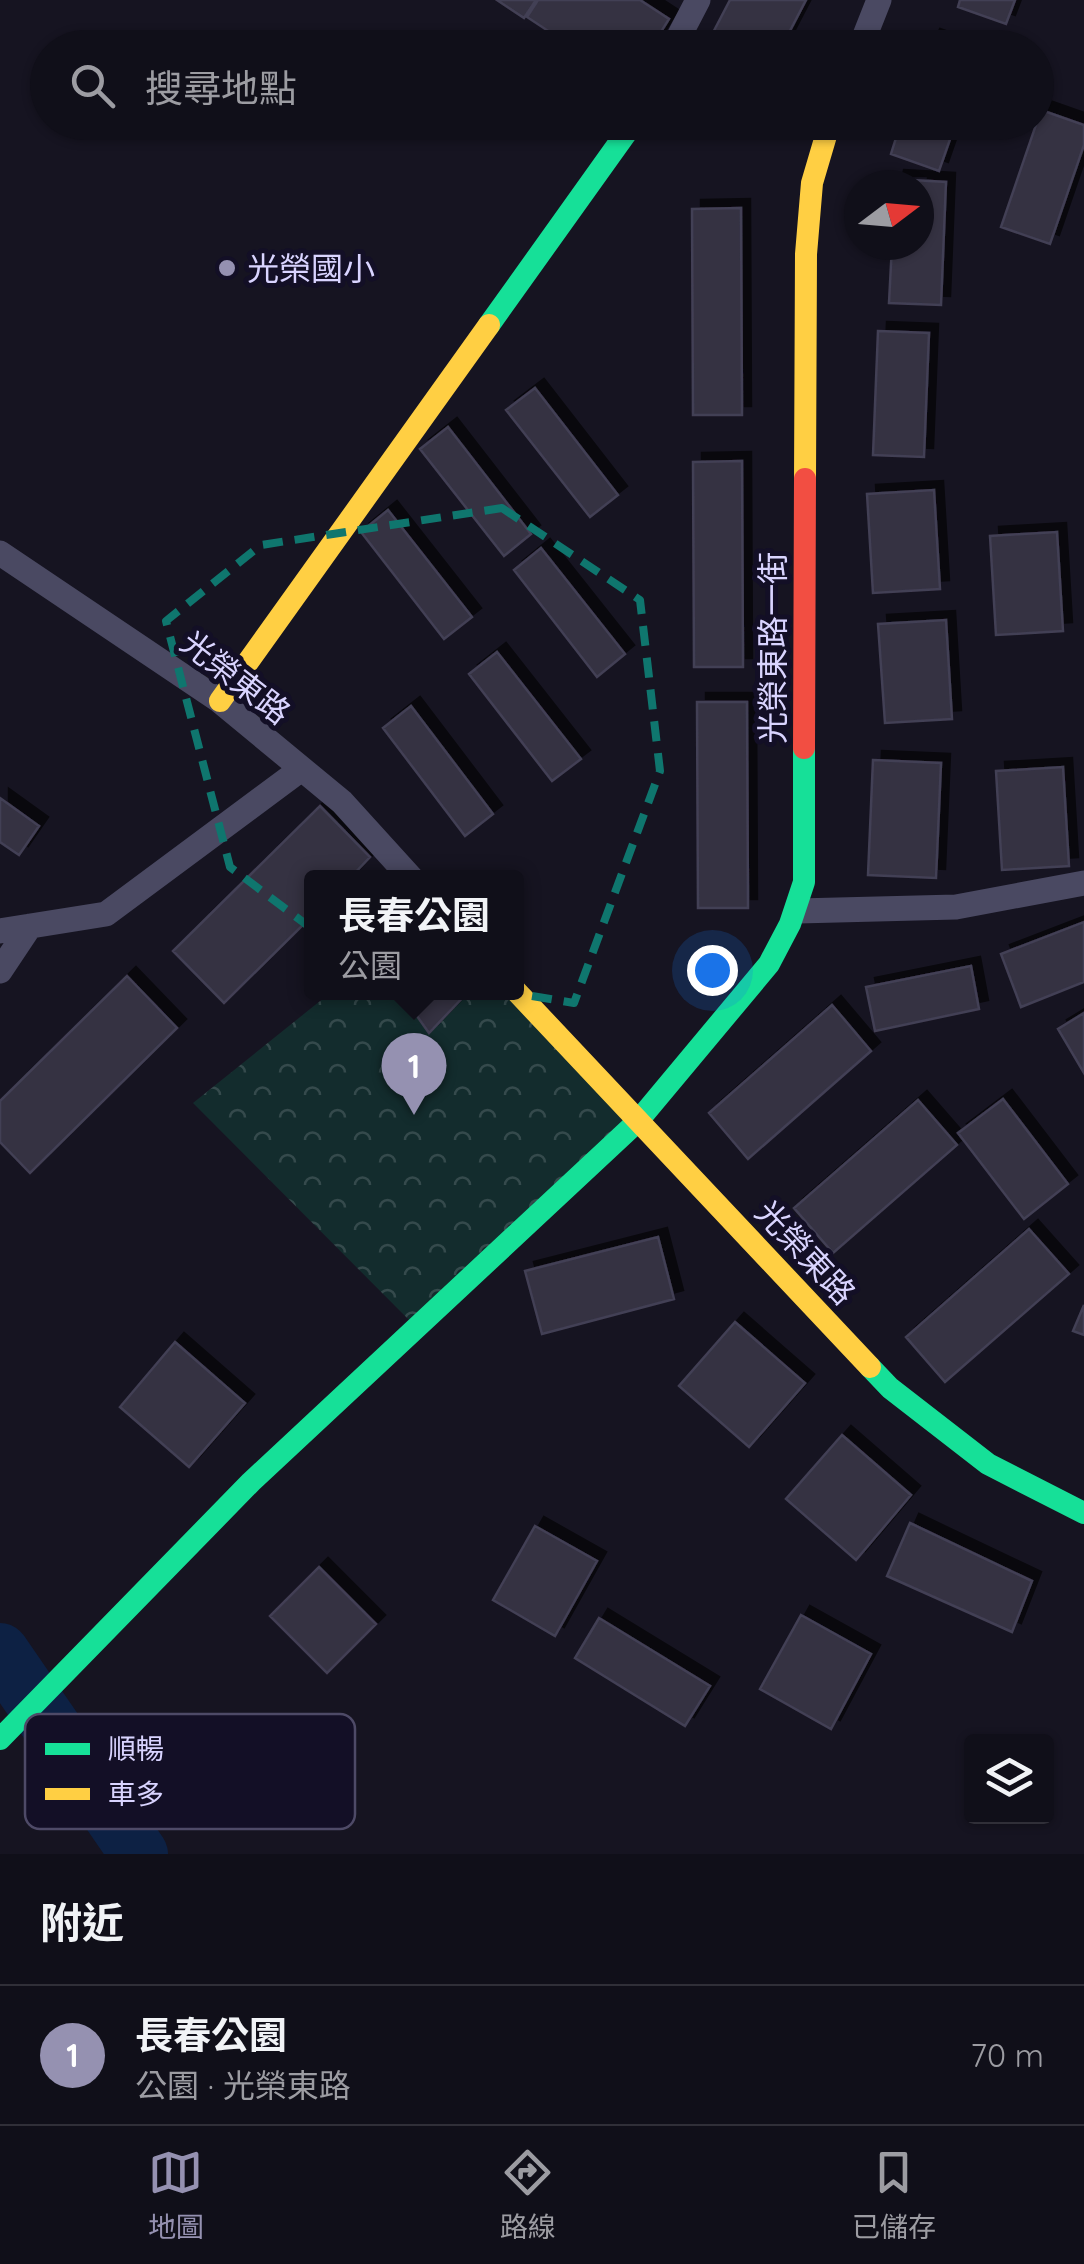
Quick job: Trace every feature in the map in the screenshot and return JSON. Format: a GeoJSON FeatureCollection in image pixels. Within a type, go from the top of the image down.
{"type":"FeatureCollection","features":[{"type":"Feature","properties":{"kind":"street"},"geometry":{"type":"LineString","coordinates":[[682,30],[698,0]]}},
{"type":"Feature","properties":{"kind":"street"},"geometry":{"type":"LineString","coordinates":[[867,30],[879,0]]}},
{"type":"Feature","properties":{"kind":"street"},"geometry":{"type":"LineString","coordinates":[[220,701],[621,140]]}},
{"type":"Feature","properties":{"kind":"street","name":"光榮東路一街"},"geometry":{"type":"LineString","coordinates":[[0,1739],[251,1482],[638,1121],[769,964],[798,911],[804,882],[806,254],[812,183],[825,140]]}},
{"type":"Feature","properties":{"kind":"street","name":"光榮東路"},"geometry":{"type":"LineString","coordinates":[[0,553],[220,701],[342,802],[405,870]]}},
{"type":"Feature","properties":{"kind":"street"},"geometry":{"type":"LineString","coordinates":[[0,932],[106,914],[300,770]]}},
{"type":"Feature","properties":{"kind":"street"},"geometry":{"type":"LineString","coordinates":[[798,911],[956,907],[1084,883]]}},
{"type":"Feature","properties":{"kind":"street"},"geometry":{"type":"LineString","coordinates":[[0,970],[30,926]]}},
{"type":"Feature","properties":{"kind":"street","name":"光榮東路"},"geometry":{"type":"LineString","coordinates":[[524,1000],[890,1388],[988,1464],[1084,1513]]}},
{"type":"Feature","properties":{"kind":"highlighted area"},"geometry":{"type":"Polygon","coordinates":[[[502,508],[640,600],[660,771],[574,1003],[364,968],[230,867],[166,621],[261,545],[502,508]]]}},
{"type":"Feature","properties":{"kind":"green space"},"geometry":{"type":"Polygon","coordinates":[[[321,1000],[515,1000],[633,1126],[417,1328],[193,1103],[321,1000]]]}},
{"type":"Feature","properties":{"kind":"building"},"geometry":{"type":"Polygon","coordinates":[[[497,0],[536,0],[524,18],[497,0]]]}},
{"type":"Feature","properties":{"kind":"building"},"geometry":{"type":"Polygon","coordinates":[[[538,0],[640,0],[669,19],[662,30],[547,30],[527,17],[538,0]]]}},
{"type":"Feature","properties":{"kind":"building"},"geometry":{"type":"Polygon","coordinates":[[[730,0],[806,0],[790,30],[714,30],[730,0]]]}},
{"type":"Feature","properties":{"kind":"building"},"geometry":{"type":"Polygon","coordinates":[[[960,0],[1015,0],[1006,24],[958,7],[960,0]]]}},
{"type":"Feature","properties":{"kind":"building"},"geometry":{"type":"Polygon","coordinates":[[[1054,115],[1084,125],[1084,145],[1050,244],[1001,227],[1031,140],[1054,140],[1054,115]]]}},
{"type":"Feature","properties":{"kind":"building"},"geometry":{"type":"Polygon","coordinates":[[[895,140],[950,140],[939,171],[891,154],[895,140]]]}},
{"type":"Feature","properties":{"kind":"building"},"geometry":{"type":"Polygon","coordinates":[[[934,181],[946,182],[941,305],[889,303],[891,260],[934,260],[934,181]]]}},
{"type":"Feature","properties":{"kind":"building"},"geometry":{"type":"Polygon","coordinates":[[[741,208],[742,415],[693,415],[692,209],[741,208]]]}},
{"type":"Feature","properties":{"kind":"building"},"geometry":{"type":"Polygon","coordinates":[[[878,331],[929,333],[924,457],[873,455],[878,331]]]}},
{"type":"Feature","properties":{"kind":"building"},"geometry":{"type":"Polygon","coordinates":[[[535,388],[618,495],[590,517],[506,410],[535,388]]]}},
{"type":"Feature","properties":{"kind":"building"},"geometry":{"type":"Polygon","coordinates":[[[448,427],[531,534],[504,556],[420,449],[448,427]]]}},
{"type":"Feature","properties":{"kind":"building"},"geometry":{"type":"Polygon","coordinates":[[[742,461],[743,667],[694,667],[693,462],[742,461]]]}},
{"type":"Feature","properties":{"kind":"building"},"geometry":{"type":"Polygon","coordinates":[[[934,490],[940,589],[873,593],[867,494],[934,490]]]}},
{"type":"Feature","properties":{"kind":"building"},"geometry":{"type":"Polygon","coordinates":[[[388,510],[472,617],[444,639],[361,532],[388,510]]]}},
{"type":"Feature","properties":{"kind":"building"},"geometry":{"type":"Polygon","coordinates":[[[1057,532],[1063,631],[996,635],[990,536],[1057,532]]]}},
{"type":"Feature","properties":{"kind":"building"},"geometry":{"type":"Polygon","coordinates":[[[541,548],[625,654],[597,677],[514,570],[541,548]]]}},
{"type":"Feature","properties":{"kind":"building"},"geometry":{"type":"Polygon","coordinates":[[[946,620],[952,719],[885,723],[878,624],[946,620]]]}},
{"type":"Feature","properties":{"kind":"building"},"geometry":{"type":"Polygon","coordinates":[[[497,652],[581,759],[552,781],[469,674],[497,652]]]}},
{"type":"Feature","properties":{"kind":"building"},"geometry":{"type":"Polygon","coordinates":[[[697,702],[747,702],[748,908],[698,908],[697,702]]]}},
{"type":"Feature","properties":{"kind":"building"},"geometry":{"type":"Polygon","coordinates":[[[411,706],[493,814],[465,836],[383,728],[411,706]]]}},
{"type":"Feature","properties":{"kind":"building"},"geometry":{"type":"Polygon","coordinates":[[[873,760],[941,763],[936,878],[868,875],[873,760]]]}},
{"type":"Feature","properties":{"kind":"building"},"geometry":{"type":"Polygon","coordinates":[[[1063,767],[1069,866],[1002,870],[996,771],[1063,767]]]}},
{"type":"Feature","properties":{"kind":"building"},"geometry":{"type":"Polygon","coordinates":[[[0,798],[39,826],[19,855],[0,842],[0,798]]]}},
{"type":"Feature","properties":{"kind":"building"},"geometry":{"type":"Polygon","coordinates":[[[320,806],[370,857],[358,870],[304,870],[304,924],[224,1003],[173,951],[320,806]]]}},
{"type":"Feature","properties":{"kind":"building"},"geometry":{"type":"Polygon","coordinates":[[[1084,922],[1084,982],[1021,1007],[1001,954],[1084,922]]]}},
{"type":"Feature","properties":{"kind":"building"},"geometry":{"type":"Polygon","coordinates":[[[971,966],[979,1009],[875,1031],[866,987],[971,966]]]}},
{"type":"Feature","properties":{"kind":"building"},"geometry":{"type":"Polygon","coordinates":[[[127,976],[177,1028],[30,1173],[0,1142],[0,1101],[127,976]]]}},
{"type":"Feature","properties":{"kind":"building"},"geometry":{"type":"Polygon","coordinates":[[[406,1000],[460,1000],[429,1033],[406,1000]]]}},
{"type":"Feature","properties":{"kind":"building"},"geometry":{"type":"Polygon","coordinates":[[[832,1005],[871,1051],[748,1159],[709,1113],[832,1005]]]}},
{"type":"Feature","properties":{"kind":"building"},"geometry":{"type":"Polygon","coordinates":[[[1084,1013],[1084,1073],[1058,1029],[1084,1013]]]}},
{"type":"Feature","properties":{"kind":"building"},"geometry":{"type":"Polygon","coordinates":[[[1003,1099],[1068,1184],[1024,1219],[958,1133],[1003,1099]]]}},
{"type":"Feature","properties":{"kind":"building"},"geometry":{"type":"Polygon","coordinates":[[[918,1100],[957,1145],[833,1253],[794,1208],[918,1100]]]}},
{"type":"Feature","properties":{"kind":"building"},"geometry":{"type":"Polygon","coordinates":[[[1029,1229],[1069,1274],[945,1382],[906,1337],[1029,1229]]]}},
{"type":"Feature","properties":{"kind":"building"},"geometry":{"type":"Polygon","coordinates":[[[658,1237],[674,1299],[542,1334],[525,1271],[658,1237]]]}},
{"type":"Feature","properties":{"kind":"building"},"geometry":{"type":"Polygon","coordinates":[[[1084,1305],[1084,1335],[1073,1331],[1084,1305]]]}},
{"type":"Feature","properties":{"kind":"building"},"geometry":{"type":"Polygon","coordinates":[[[735,1322],[805,1383],[749,1447],[679,1386],[735,1322]]]}},
{"type":"Feature","properties":{"kind":"building"},"geometry":{"type":"Polygon","coordinates":[[[175,1342],[245,1403],[189,1467],[120,1407],[175,1342]]]}},
{"type":"Feature","properties":{"kind":"building"},"geometry":{"type":"Polygon","coordinates":[[[842,1435],[911,1495],[856,1560],[786,1499],[842,1435]]]}},
{"type":"Feature","properties":{"kind":"building"},"geometry":{"type":"Polygon","coordinates":[[[910,1523],[1032,1581],[1012,1632],[887,1576],[910,1523]]]}},
{"type":"Feature","properties":{"kind":"building"},"geometry":{"type":"Polygon","coordinates":[[[535,1526],[597,1561],[555,1636],[493,1600],[535,1526]]]}},
{"type":"Feature","properties":{"kind":"building"},"geometry":{"type":"Polygon","coordinates":[[[319,1567],[376,1624],[327,1673],[270,1616],[319,1567]]]}},
{"type":"Feature","properties":{"kind":"building"},"geometry":{"type":"Polygon","coordinates":[[[801,1615],[871,1654],[831,1729],[760,1689],[801,1615]]]}},
{"type":"Feature","properties":{"kind":"building"},"geometry":{"type":"Polygon","coordinates":[[[599,1618],[710,1686],[685,1726],[575,1658],[599,1618]]]}},
{"type":"Feature","properties":{"kind":"waterway"},"geometry":{"type":"LineString","coordinates":[[0,1652],[43,1714]]}},
{"type":"Feature","properties":{"kind":"waterway"},"geometry":{"type":"LineString","coordinates":[[122,1829],[139,1854]]}},
{"type":"Feature","properties":{"kind":"traffic: fast"},"geometry":{"type":"LineString","coordinates":[[489,325],[621,140]]}},
{"type":"Feature","properties":{"kind":"traffic: fast"},"geometry":{"type":"LineString","coordinates":[[0,1739],[251,1482],[638,1121],[769,964],[790,924],[804,882],[804,748]]}},
{"type":"Feature","properties":{"kind":"traffic: fast"},"geometry":{"type":"LineString","coordinates":[[870,1367],[890,1388],[988,1464],[1084,1513]]}},
{"type":"Feature","properties":{"kind":"traffic: slow"},"geometry":{"type":"LineString","coordinates":[[805,479],[806,254],[812,183],[825,140]]}},
{"type":"Feature","properties":{"kind":"traffic: slow"},"geometry":{"type":"LineString","coordinates":[[220,701],[489,325]]}},
{"type":"Feature","properties":{"kind":"traffic: slow"},"geometry":{"type":"LineString","coordinates":[[524,999],[870,1367]]}},
{"type":"Feature","properties":{"kind":"traffic: jam"},"geometry":{"type":"LineString","coordinates":[[804,748],[805,479]]}},
{"type":"Feature","properties":{"kind":"place","name":"光榮國小"},"geometry":{"type":"Point","coordinates":[227,268]}},
{"type":"Feature","properties":{"kind":"place","name":"長春公園"},"geometry":{"type":"Point","coordinates":[414,1115]}}]}
